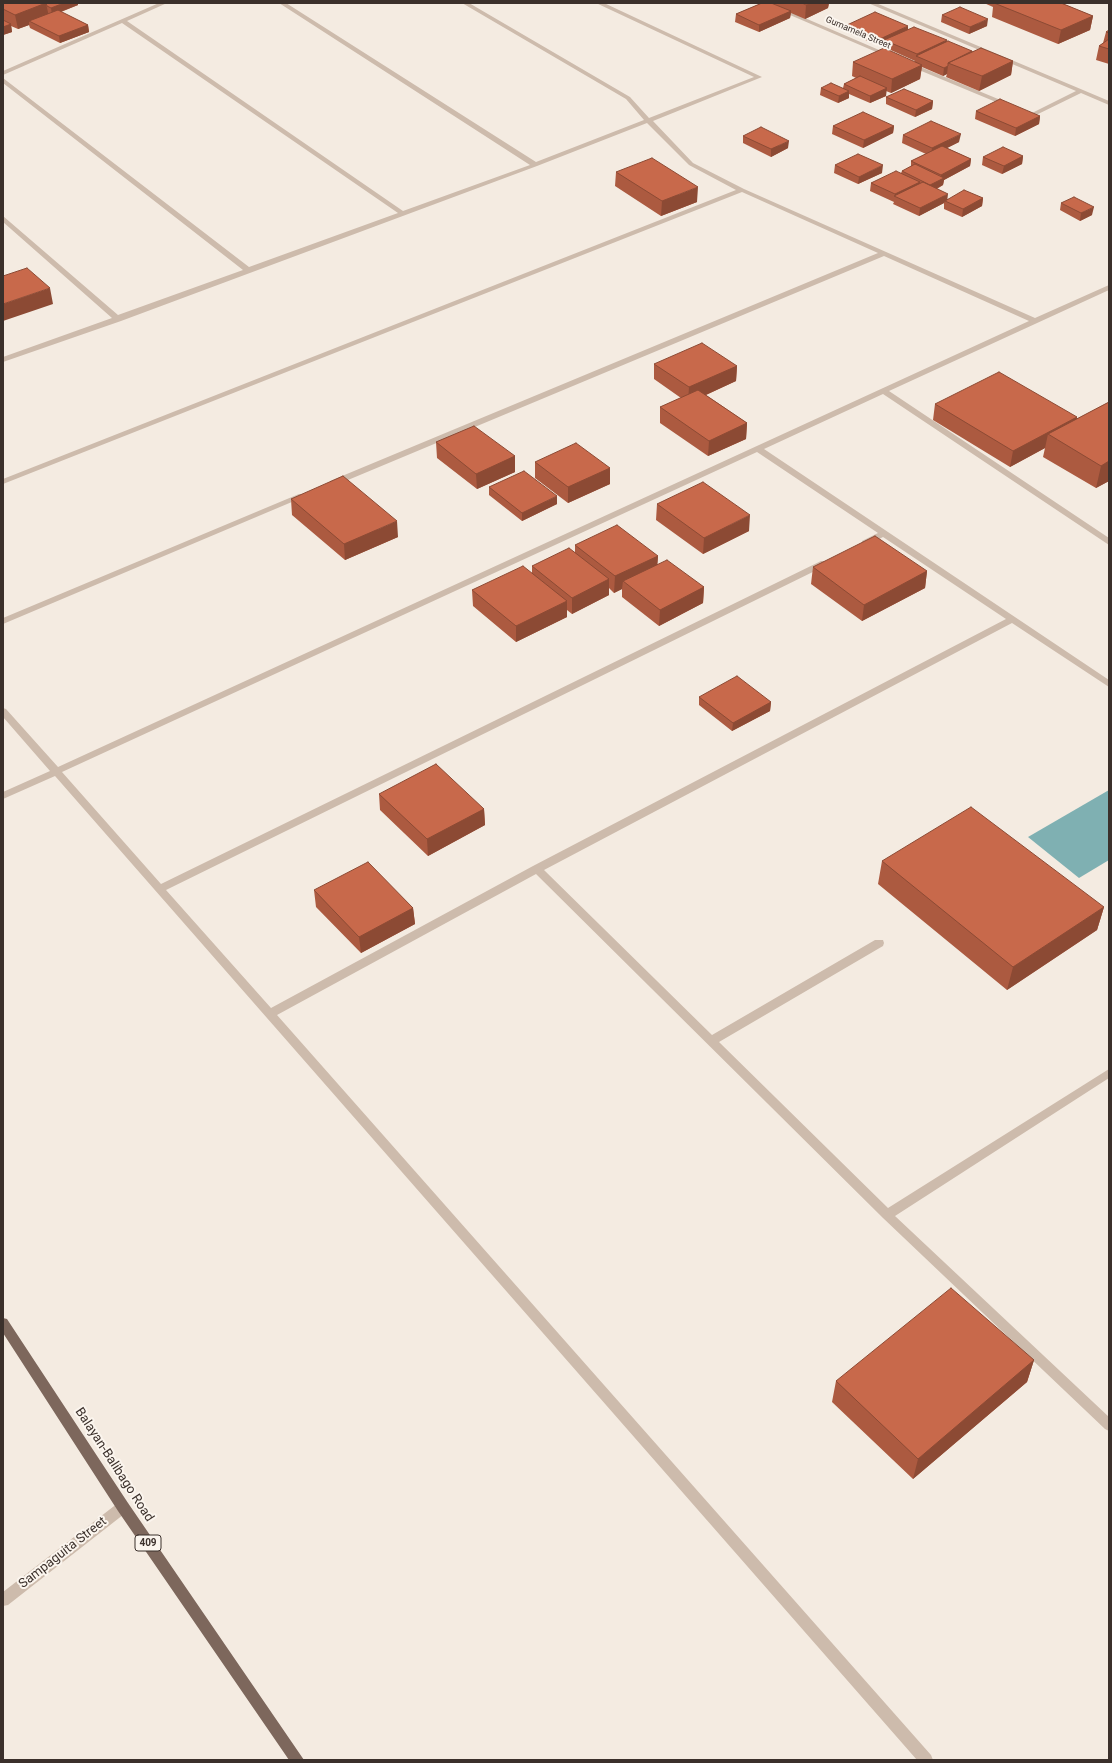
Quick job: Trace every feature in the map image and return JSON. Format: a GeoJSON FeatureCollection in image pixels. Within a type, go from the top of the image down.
{"type":"FeatureCollection","features":[{"type":"Feature","properties":{"kind":"main road","name":"Balayan-Balibago Road"},"geometry":{"type":"LineString","coordinates":[[3,1323],[123,1507],[297,1760]]}},
{"type":"Feature","properties":{"kind":"street"},"geometry":{"type":"LineString","coordinates":[[3,73],[164,3]]}},
{"type":"Feature","properties":{"kind":"street"},"geometry":{"type":"LineString","coordinates":[[282,3],[535,165]]}},
{"type":"Feature","properties":{"kind":"street"},"geometry":{"type":"LineString","coordinates":[[465,3],[628,98],[691,164],[742,190],[1035,321]]}},
{"type":"Feature","properties":{"kind":"street"},"geometry":{"type":"LineString","coordinates":[[3,360],[535,165],[759,77],[599,3]]}},
{"type":"Feature","properties":{"kind":"street","name":"Gumamela Street"},"geometry":{"type":"LineString","coordinates":[[765,3],[893,57]]}},
{"type":"Feature","properties":{"kind":"street"},"geometry":{"type":"LineString","coordinates":[[870,3],[1109,102]]}},
{"type":"Feature","properties":{"kind":"street"},"geometry":{"type":"LineString","coordinates":[[123,21],[402,213]]}},
{"type":"Feature","properties":{"kind":"street","name":"Gumamela Street"},"geometry":{"type":"LineString","coordinates":[[900,60],[1032,115],[1081,91]]}},
{"type":"Feature","properties":{"kind":"street"},"geometry":{"type":"LineString","coordinates":[[3,80],[248,270]]}},
{"type":"Feature","properties":{"kind":"street"},"geometry":{"type":"LineString","coordinates":[[3,482],[742,190]]}},
{"type":"Feature","properties":{"kind":"street"},"geometry":{"type":"LineString","coordinates":[[3,218],[118,319]]}},
{"type":"Feature","properties":{"kind":"street"},"geometry":{"type":"LineString","coordinates":[[326,486],[883,254]]}},
{"type":"Feature","properties":{"kind":"street"},"geometry":{"type":"LineString","coordinates":[[3,796],[1109,287]]}},
{"type":"Feature","properties":{"kind":"street"},"geometry":{"type":"LineString","coordinates":[[884,391],[1109,542]]}},
{"type":"Feature","properties":{"kind":"street"},"geometry":{"type":"LineString","coordinates":[[758,449],[1109,684]]}},
{"type":"Feature","properties":{"kind":"street"},"geometry":{"type":"LineString","coordinates":[[3,621],[311,492]]}},
{"type":"Feature","properties":{"kind":"street"},"geometry":{"type":"LineString","coordinates":[[856,548],[884,533]]}},
{"type":"Feature","properties":{"kind":"street"},"geometry":{"type":"LineString","coordinates":[[160,890],[834,558]]}},
{"type":"Feature","properties":{"kind":"street"},"geometry":{"type":"LineString","coordinates":[[270,1014],[537,868],[1012,620]]}},
{"type":"Feature","properties":{"kind":"street"},"geometry":{"type":"LineString","coordinates":[[3,711],[926,1760]]}},
{"type":"Feature","properties":{"kind":"street"},"geometry":{"type":"LineString","coordinates":[[537,868],[886,1215],[1109,1425]]}},
{"type":"Feature","properties":{"kind":"street"},"geometry":{"type":"LineString","coordinates":[[711,1041],[879,943]]}},
{"type":"Feature","properties":{"kind":"street"},"geometry":{"type":"LineString","coordinates":[[886,1215],[1109,1074]]}},
{"type":"Feature","properties":{"kind":"street","name":"Sampaguita Street"},"geometry":{"type":"LineString","coordinates":[[3,1600],[123,1507]]}},
{"type":"Feature","properties":{"kind":"water"},"geometry":{"type":"Polygon","coordinates":[[[1109,790],[1109,860],[1079,878],[1028,837],[1109,790]]]}},
{"type":"Feature","properties":{"kind":"building"},"geometry":{"type":"Polygon","coordinates":[[[3,3],[46,3],[15,15],[3,9],[3,3]]]}},
{"type":"Feature","properties":{"kind":"building"},"geometry":{"type":"Polygon","coordinates":[[[46,3],[64,3],[51,8],[47,6],[46,3]]]}},
{"type":"Feature","properties":{"kind":"building"},"geometry":{"type":"Polygon","coordinates":[[[762,3],[771,3],[791,11],[759,25],[736,14],[762,3]]]}},
{"type":"Feature","properties":{"kind":"building"},"geometry":{"type":"Polygon","coordinates":[[[994,3],[1061,3],[1093,16],[1061,30],[994,3]]]}},
{"type":"Feature","properties":{"kind":"building"},"geometry":{"type":"Polygon","coordinates":[[[960,7],[988,19],[970,27],[942,15],[960,7]]]}},
{"type":"Feature","properties":{"kind":"building"},"geometry":{"type":"Polygon","coordinates":[[[58,10],[88,25],[59,36],[29,21],[58,10]]]}},
{"type":"Feature","properties":{"kind":"building"},"geometry":{"type":"Polygon","coordinates":[[[875,12],[908,26],[880,39],[847,25],[875,12]]]}},
{"type":"Feature","properties":{"kind":"building"},"geometry":{"type":"Polygon","coordinates":[[[3,20],[11,24],[3,27],[3,20]]]}},
{"type":"Feature","properties":{"kind":"building"},"geometry":{"type":"Polygon","coordinates":[[[914,27],[947,40],[917,54],[884,40],[914,27]]]}},
{"type":"Feature","properties":{"kind":"building"},"geometry":{"type":"Polygon","coordinates":[[[1109,39],[1109,49],[1099,46],[1109,39]]]}},
{"type":"Feature","properties":{"kind":"building"},"geometry":{"type":"Polygon","coordinates":[[[948,41],[972,51],[948,63],[948,66],[944,68],[916,56],[948,41]]]}},
{"type":"Feature","properties":{"kind":"building"},"geometry":{"type":"Polygon","coordinates":[[[884,48],[922,65],[892,79],[853,62],[884,48]]]}},
{"type":"Feature","properties":{"kind":"building"},"geometry":{"type":"Polygon","coordinates":[[[981,48],[1013,61],[982,76],[948,63],[981,48]]]}},
{"type":"Feature","properties":{"kind":"building"},"geometry":{"type":"Polygon","coordinates":[[[860,76],[887,88],[870,96],[844,84],[860,76]]]}},
{"type":"Feature","properties":{"kind":"building"},"geometry":{"type":"Polygon","coordinates":[[[831,83],[849,91],[839,96],[821,88],[831,83]]]}},
{"type":"Feature","properties":{"kind":"building"},"geometry":{"type":"Polygon","coordinates":[[[904,89],[933,101],[916,110],[886,97],[904,89]]]}},
{"type":"Feature","properties":{"kind":"building"},"geometry":{"type":"Polygon","coordinates":[[[1000,99],[1040,116],[1016,128],[976,111],[1000,99]]]}},
{"type":"Feature","properties":{"kind":"building"},"geometry":{"type":"Polygon","coordinates":[[[863,112],[894,126],[864,140],[833,126],[863,112]]]}},
{"type":"Feature","properties":{"kind":"building"},"geometry":{"type":"Polygon","coordinates":[[[931,121],[961,134],[932,148],[903,135],[931,121]]]}},
{"type":"Feature","properties":{"kind":"building"},"geometry":{"type":"Polygon","coordinates":[[[761,127],[789,141],[771,149],[743,136],[761,127]]]}},
{"type":"Feature","properties":{"kind":"building"},"geometry":{"type":"Polygon","coordinates":[[[942,146],[971,159],[941,175],[911,161],[942,146]]]}},
{"type":"Feature","properties":{"kind":"building"},"geometry":{"type":"Polygon","coordinates":[[[1003,147],[1023,156],[1004,166],[983,157],[1003,147]]]}},
{"type":"Feature","properties":{"kind":"building"},"geometry":{"type":"Polygon","coordinates":[[[858,154],[883,165],[859,177],[835,165],[858,154]]]}},
{"type":"Feature","properties":{"kind":"building"},"geometry":{"type":"Polygon","coordinates":[[[652,158],[698,187],[662,201],[616,172],[652,158]]]}},
{"type":"Feature","properties":{"kind":"building"},"geometry":{"type":"Polygon","coordinates":[[[915,164],[944,178],[930,185],[902,171],[915,164]]]}},
{"type":"Feature","properties":{"kind":"building"},"geometry":{"type":"Polygon","coordinates":[[[896,171],[920,182],[895,194],[871,183],[896,171]]]}},
{"type":"Feature","properties":{"kind":"building"},"geometry":{"type":"Polygon","coordinates":[[[923,182],[948,194],[920,208],[894,196],[923,182]]]}},
{"type":"Feature","properties":{"kind":"building"},"geometry":{"type":"Polygon","coordinates":[[[964,190],[983,198],[963,209],[945,201],[964,190]]]}},
{"type":"Feature","properties":{"kind":"building"},"geometry":{"type":"Polygon","coordinates":[[[1074,197],[1094,207],[1081,213],[1061,203],[1074,197]]]}},
{"type":"Feature","properties":{"kind":"building"},"geometry":{"type":"Polygon","coordinates":[[[27,268],[50,288],[3,304],[3,276],[27,268]]]}},
{"type":"Feature","properties":{"kind":"building"},"geometry":{"type":"Polygon","coordinates":[[[702,343],[737,366],[689,387],[654,364],[702,343]]]}},
{"type":"Feature","properties":{"kind":"building"},"geometry":{"type":"Polygon","coordinates":[[[999,372],[1077,417],[1013,451],[935,404],[999,372]]]}},
{"type":"Feature","properties":{"kind":"building"},"geometry":{"type":"Polygon","coordinates":[[[698,390],[747,423],[709,441],[660,407],[698,390]]]}},
{"type":"Feature","properties":{"kind":"building"},"geometry":{"type":"Polygon","coordinates":[[[1109,402],[1109,461],[1101,466],[1048,434],[1109,402]]]}},
{"type":"Feature","properties":{"kind":"building"},"geometry":{"type":"Polygon","coordinates":[[[474,426],[515,456],[476,474],[436,442],[474,426]]]}},
{"type":"Feature","properties":{"kind":"building"},"geometry":{"type":"Polygon","coordinates":[[[576,443],[610,468],[568,487],[535,462],[576,443]]]}},
{"type":"Feature","properties":{"kind":"building"},"geometry":{"type":"Polygon","coordinates":[[[524,471],[557,496],[522,513],[489,487],[524,471]]]}},
{"type":"Feature","properties":{"kind":"building"},"geometry":{"type":"Polygon","coordinates":[[[343,476],[397,521],[344,544],[291,499],[343,476]]]}},
{"type":"Feature","properties":{"kind":"building"},"geometry":{"type":"Polygon","coordinates":[[[703,482],[750,515],[704,538],[657,504],[703,482]]]}},
{"type":"Feature","properties":{"kind":"building"},"geometry":{"type":"Polygon","coordinates":[[[617,525],[658,556],[615,576],[575,545],[617,525]]]}},
{"type":"Feature","properties":{"kind":"building"},"geometry":{"type":"Polygon","coordinates":[[[875,536],[927,571],[864,605],[813,567],[875,536]]]}},
{"type":"Feature","properties":{"kind":"building"},"geometry":{"type":"Polygon","coordinates":[[[569,548],[609,579],[572,598],[532,566],[569,548]]]}},
{"type":"Feature","properties":{"kind":"building"},"geometry":{"type":"Polygon","coordinates":[[[667,560],[704,587],[660,610],[623,581],[667,560]]]}},
{"type":"Feature","properties":{"kind":"building"},"geometry":{"type":"Polygon","coordinates":[[[523,566],[567,601],[516,626],[472,590],[523,566]]]}},
{"type":"Feature","properties":{"kind":"building"},"geometry":{"type":"Polygon","coordinates":[[[737,676],[771,702],[733,723],[699,697],[737,676]]]}},
{"type":"Feature","properties":{"kind":"building"},"geometry":{"type":"Polygon","coordinates":[[[436,764],[484,809],[427,839],[379,794],[436,764]]]}},
{"type":"Feature","properties":{"kind":"building"},"geometry":{"type":"Polygon","coordinates":[[[971,807],[1104,907],[1013,967],[882,861],[971,807]]]}},
{"type":"Feature","properties":{"kind":"building"},"geometry":{"type":"Polygon","coordinates":[[[368,862],[413,908],[359,937],[314,890],[368,862]]]}},
{"type":"Feature","properties":{"kind":"building"},"geometry":{"type":"Polygon","coordinates":[[[951,1288],[1034,1360],[918,1459],[836,1381],[951,1288]]]}}]}
